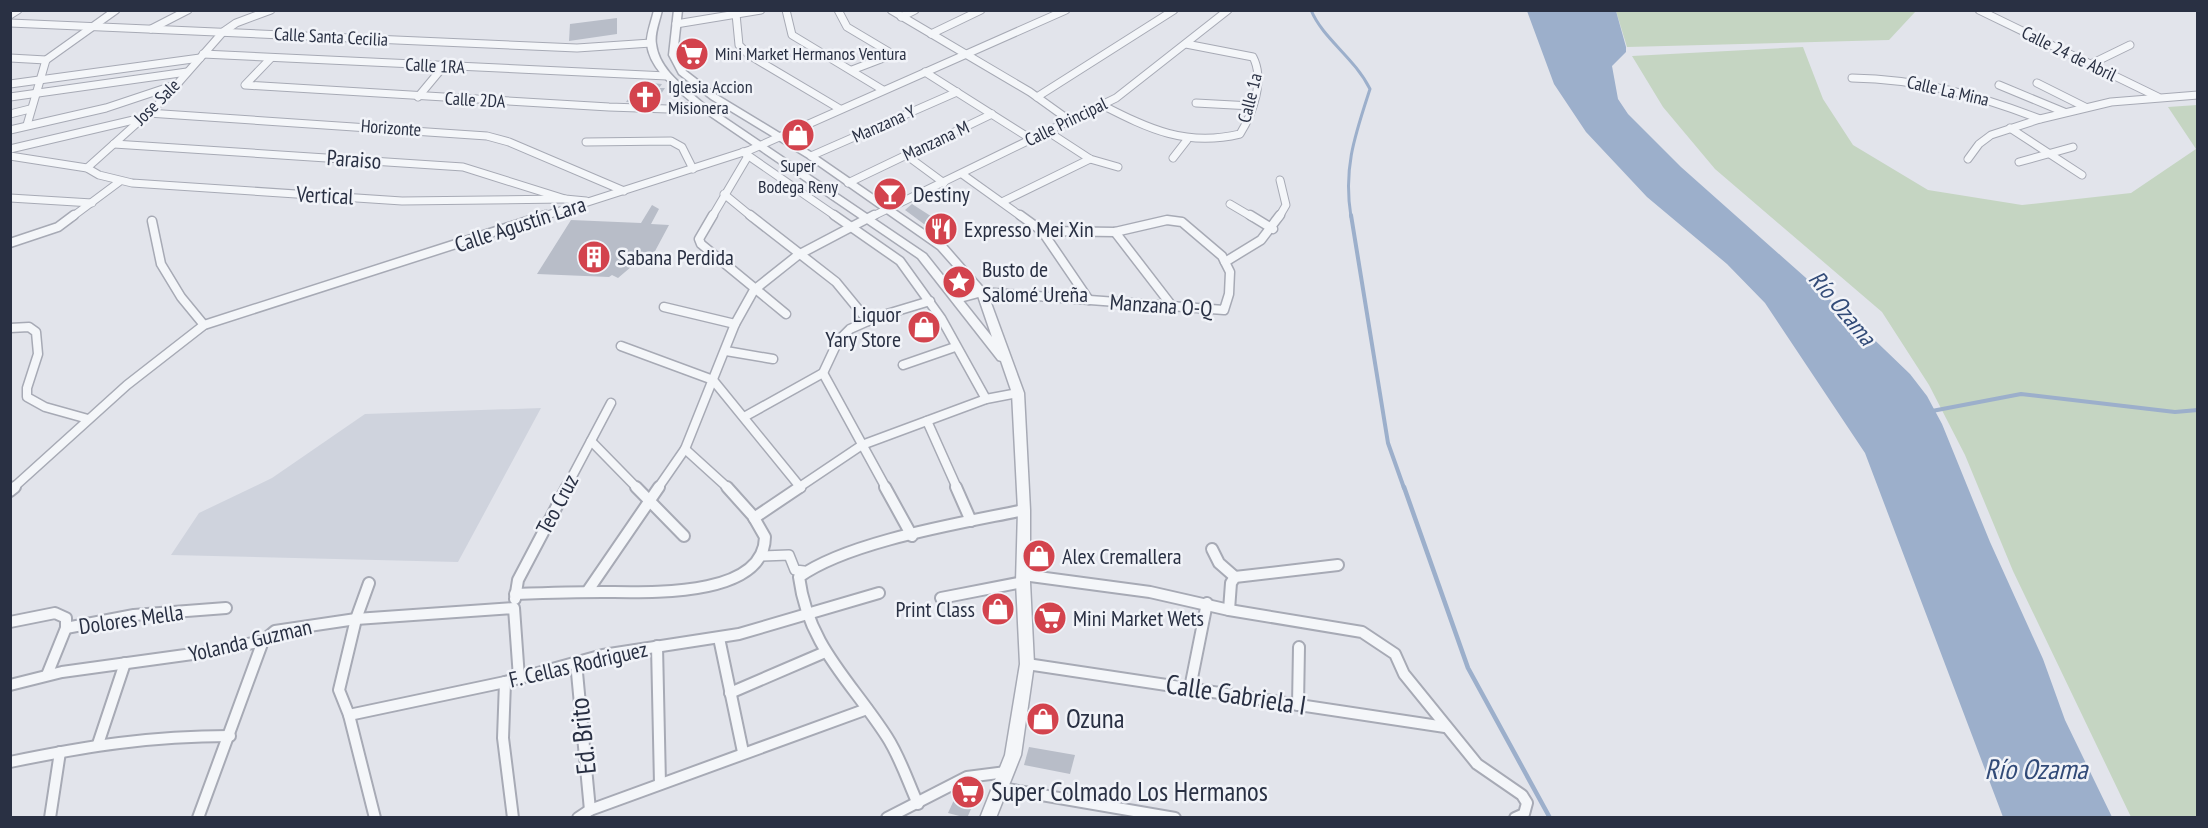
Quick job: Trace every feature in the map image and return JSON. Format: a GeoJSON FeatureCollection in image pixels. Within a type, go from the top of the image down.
{"type":"FeatureCollection","features":[{"type":"Feature","properties":{"kind":"street"},"geometry":{"type":"LineString","coordinates":[[10,15],[18,10]]}},
{"type":"Feature","properties":{"kind":"street"},"geometry":{"type":"LineString","coordinates":[[27,125],[34,94],[46,60],[116,10]]}},
{"type":"Feature","properties":{"kind":"street"},"geometry":{"type":"LineString","coordinates":[[151,28],[188,10]]}},
{"type":"Feature","properties":{"kind":"street"},"geometry":{"type":"LineString","coordinates":[[223,32],[236,23],[272,10]]}},
{"type":"Feature","properties":{"kind":"street"},"geometry":{"type":"LineString","coordinates":[[658,10],[651,43],[668,76],[700,105],[922,256],[1007,364]]}},
{"type":"Feature","properties":{"kind":"street"},"geometry":{"type":"LineString","coordinates":[[678,10],[673,55],[682,72],[714,97],[811,156],[942,247],[982,292],[1018,393],[1024,510],[1023,579],[1027,664],[1013,755],[988,818]]}},
{"type":"Feature","properties":{"kind":"street"},"geometry":{"type":"LineString","coordinates":[[676,24],[761,10]]}},
{"type":"Feature","properties":{"kind":"street"},"geometry":{"type":"LineString","coordinates":[[786,10],[792,35],[883,90]]}},
{"type":"Feature","properties":{"kind":"street"},"geometry":{"type":"LineString","coordinates":[[838,10],[847,27],[886,48],[889,52],[886,57],[852,70]]}},
{"type":"Feature","properties":{"kind":"street"},"geometry":{"type":"LineString","coordinates":[[891,10],[1037,96],[1069,120]]}},
{"type":"Feature","properties":{"kind":"street"},"geometry":{"type":"LineString","coordinates":[[901,17],[915,10]]}},
{"type":"Feature","properties":{"kind":"street"},"geometry":{"type":"LineString","coordinates":[[931,34],[981,10]]}},
{"type":"Feature","properties":{"kind":"street","name":"Calle Agustín Lara"},"geometry":{"type":"LineString","coordinates":[[10,490],[88,419],[204,325],[624,190],[745,154],[840,109],[1066,10]]}},
{"type":"Feature","properties":{"kind":"street"},"geometry":{"type":"LineString","coordinates":[[1037,96],[1174,10]]}},
{"type":"Feature","properties":{"kind":"street","name":"Calle Principal"},"geometry":{"type":"LineString","coordinates":[[754,290],[798,255],[867,218],[944,183],[1116,98],[1228,10]]}},
{"type":"Feature","properties":{"kind":"street","name":"Calle 24 de Abril"},"geometry":{"type":"LineString","coordinates":[[1979,10],[2159,98]]}},
{"type":"Feature","properties":{"kind":"street"},"geometry":{"type":"LineString","coordinates":[[736,14],[739,45],[749,55],[840,109]]}},
{"type":"Feature","properties":{"kind":"street","name":"Calle Santa Cecilia"},"geometry":{"type":"LineString","coordinates":[[10,22],[577,48],[651,43]]}},
{"type":"Feature","properties":{"kind":"street","name":"Jose Sale"},"geometry":{"type":"LineString","coordinates":[[87,168],[178,84],[223,32]]}},
{"type":"Feature","properties":{"kind":"street","name":"Calle 1a"},"geometry":{"type":"LineString","coordinates":[[1102,105],[1143,127],[1187,140],[1225,140],[1240,134],[1252,106],[1259,68],[1253,57],[1186,44]]}},
{"type":"Feature","properties":{"kind":"street"},"geometry":{"type":"LineString","coordinates":[[2091,64],[2130,45]]}},
{"type":"Feature","properties":{"kind":"street","name":"Calle 1RA"},"geometry":{"type":"LineString","coordinates":[[10,84],[201,56],[668,76]]}},
{"type":"Feature","properties":{"kind":"street"},"geometry":{"type":"LineString","coordinates":[[10,58],[46,60]]}},
{"type":"Feature","properties":{"kind":"street","name":"Calle 2DA"},"geometry":{"type":"LineString","coordinates":[[271,58],[244,85],[668,109],[700,105]]}},
{"type":"Feature","properties":{"kind":"street"},"geometry":{"type":"LineString","coordinates":[[418,96],[443,66]]}},
{"type":"Feature","properties":{"kind":"street"},"geometry":{"type":"LineString","coordinates":[[10,97],[187,72]]}},
{"type":"Feature","properties":{"kind":"street"},"geometry":{"type":"LineString","coordinates":[[925,72],[1031,140]]}},
{"type":"Feature","properties":{"kind":"street","name":"Calle La Mina"},"geometry":{"type":"LineString","coordinates":[[1852,78],[1884,78],[1950,88],[1991,99],[2040,119]]}},
{"type":"Feature","properties":{"kind":"street"},"geometry":{"type":"LineString","coordinates":[[2037,83],[2085,107]]}},
{"type":"Feature","properties":{"kind":"street"},"geometry":{"type":"LineString","coordinates":[[10,130],[106,108],[178,84]]}},
{"type":"Feature","properties":{"kind":"street"},"geometry":{"type":"LineString","coordinates":[[1999,85],[2064,112]]}},
{"type":"Feature","properties":{"kind":"street","name":"Manzana Y"},"geometry":{"type":"LineString","coordinates":[[811,156],[957,92]]}},
{"type":"Feature","properties":{"kind":"street"},"geometry":{"type":"LineString","coordinates":[[1968,159],[1979,144],[1992,135],[2064,112],[2085,107],[2198,95]]}},
{"type":"Feature","properties":{"kind":"street"},"geometry":{"type":"LineString","coordinates":[[1196,104],[1252,106]]}},
{"type":"Feature","properties":{"kind":"street"},"geometry":{"type":"LineString","coordinates":[[10,114],[30,109]]}},
{"type":"Feature","properties":{"kind":"street","name":"Manzana M"},"geometry":{"type":"LineString","coordinates":[[848,183],[992,114]]}},
{"type":"Feature","properties":{"kind":"street"},"geometry":{"type":"LineString","coordinates":[[10,149],[145,115]]}},
{"type":"Feature","properties":{"kind":"street","name":"Horizonte"},"geometry":{"type":"LineString","coordinates":[[145,115],[487,136],[509,142],[624,190]]}},
{"type":"Feature","properties":{"kind":"street"},"geometry":{"type":"LineString","coordinates":[[2010,128],[2082,175]]}},
{"type":"Feature","properties":{"kind":"street"},"geometry":{"type":"LineString","coordinates":[[1047,131],[1090,159],[1118,167]]}},
{"type":"Feature","properties":{"kind":"street"},"geometry":{"type":"LineString","coordinates":[[1173,158],[1187,140]]}},
{"type":"Feature","properties":{"kind":"street"},"geometry":{"type":"LineString","coordinates":[[586,142],[671,141],[681,147],[693,169]]}},
{"type":"Feature","properties":{"kind":"street","name":"Paraiso"},"geometry":{"type":"LineString","coordinates":[[114,144],[463,167],[565,199],[590,202]]}},
{"type":"Feature","properties":{"kind":"street"},"geometry":{"type":"LineString","coordinates":[[2019,162],[2073,147]]}},
{"type":"Feature","properties":{"kind":"street"},"geometry":{"type":"LineString","coordinates":[[786,314],[700,244],[700,233],[745,154],[891,252],[930,301],[986,399]]}},
{"type":"Feature","properties":{"kind":"street"},"geometry":{"type":"LineString","coordinates":[[906,155],[944,183]]}},
{"type":"Feature","properties":{"kind":"street","name":"Vertical"},"geometry":{"type":"LineString","coordinates":[[10,156],[87,168],[119,182],[435,201],[507,203],[565,199]]}},
{"type":"Feature","properties":{"kind":"street"},"geometry":{"type":"LineString","coordinates":[[1002,202],[1090,159]]}},
{"type":"Feature","properties":{"kind":"street"},"geometry":{"type":"LineString","coordinates":[[962,174],[1042,231],[1089,300]]}},
{"type":"Feature","properties":{"kind":"street"},"geometry":{"type":"LineString","coordinates":[[1042,231],[1115,232],[1167,220],[1182,222],[1222,256],[1225,262],[1248,251],[1273,229],[1286,205],[1280,180]]}},
{"type":"Feature","properties":{"kind":"street"},"geometry":{"type":"LineString","coordinates":[[10,243],[58,226],[119,182]]}},
{"type":"Feature","properties":{"kind":"street"},"geometry":{"type":"LineString","coordinates":[[724,194],[798,255],[836,282],[868,321]]}},
{"type":"Feature","properties":{"kind":"street"},"geometry":{"type":"LineString","coordinates":[[10,198],[92,203]]}},
{"type":"Feature","properties":{"kind":"street"},"geometry":{"type":"LineString","coordinates":[[1230,204],[1273,229]]}},
{"type":"Feature","properties":{"kind":"street"},"geometry":{"type":"LineString","coordinates":[[152,221],[161,264],[182,297],[204,325]]}},
{"type":"Feature","properties":{"kind":"street"},"geometry":{"type":"LineString","coordinates":[[1115,232],[1172,306]]}},
{"type":"Feature","properties":{"kind":"street","name":"Manzana O-Q"},"geometry":{"type":"LineString","coordinates":[[956,299],[982,292],[1224,310],[1229,294],[1230,272],[1225,262]]}},
{"type":"Feature","properties":{"kind":"street"},"geometry":{"type":"LineString","coordinates":[[587,592],[685,449],[735,324],[754,290]]}},
{"type":"Feature","properties":{"kind":"street"},"geometry":{"type":"LineString","coordinates":[[744,417],[823,373],[838,341],[850,329],[930,301]]}},
{"type":"Feature","properties":{"kind":"street"},"geometry":{"type":"LineString","coordinates":[[664,307],[735,324]]}},
{"type":"Feature","properties":{"kind":"street"},"geometry":{"type":"LineString","coordinates":[[10,328],[29,327],[36,332],[38,354],[27,388],[27,397],[45,407],[88,419]]}},
{"type":"Feature","properties":{"kind":"street"},"geometry":{"type":"LineString","coordinates":[[621,346],[713,380],[801,488]]}},
{"type":"Feature","properties":{"kind":"street"},"geometry":{"type":"LineString","coordinates":[[903,365],[955,346]]}},
{"type":"Feature","properties":{"kind":"street"},"geometry":{"type":"LineString","coordinates":[[726,351],[773,359]]}},
{"type":"Feature","properties":{"kind":"street"},"geometry":{"type":"LineString","coordinates":[[823,373],[912,536]]}},
{"type":"Feature","properties":{"kind":"street"},"geometry":{"type":"LineString","coordinates":[[754,518],[862,445],[986,399],[1018,393]]}},
{"type":"Feature","properties":{"kind":"street","name":"Teo Cruz"},"geometry":{"type":"LineString","coordinates":[[514,608],[515,594],[522,571],[611,403]]}},
{"type":"Feature","properties":{"kind":"street"},"geometry":{"type":"LineString","coordinates":[[927,421],[970,521]]}},
{"type":"Feature","properties":{"kind":"street"},"geometry":{"type":"LineString","coordinates":[[591,441],[684,536]]}},
{"type":"Feature","properties":{"kind":"street"},"geometry":{"type":"LineString","coordinates":[[685,449],[718,478],[754,518],[765,536],[762,556]]}},
{"type":"Feature","properties":{"kind":"street"},"geometry":{"type":"LineString","coordinates":[[918,804],[886,735],[823,653],[807,616],[799,577],[812,566],[912,536],[1024,510]]}},
{"type":"Feature","properties":{"kind":"street"},"geometry":{"type":"LineString","coordinates":[[1212,549],[1219,563],[1235,577],[1338,565]]}},
{"type":"Feature","properties":{"kind":"street"},"geometry":{"type":"LineString","coordinates":[[515,594],[662,592],[707,587],[736,575],[762,556],[789,555],[795,570],[804,571]]}},
{"type":"Feature","properties":{"kind":"street"},"geometry":{"type":"LineString","coordinates":[[1229,610],[1231,583],[1235,577]]}},
{"type":"Feature","properties":{"kind":"street"},"geometry":{"type":"LineString","coordinates":[[941,598],[1023,579],[1150,592],[1207,603],[1229,610],[1362,632],[1395,654],[1404,674],[1477,764],[1522,795],[1527,803],[1524,814],[1515,818]]}},
{"type":"Feature","properties":{"kind":"street"},"geometry":{"type":"LineString","coordinates":[[369,583],[356,619],[339,686],[375,818]]}},
{"type":"Feature","properties":{"kind":"street","name":"F. Cellas Rodriguez"},"geometry":{"type":"LineString","coordinates":[[349,716],[505,682],[576,662],[657,646],[719,639],[807,616],[879,593]]}},
{"type":"Feature","properties":{"kind":"street"},"geometry":{"type":"LineString","coordinates":[[1190,688],[1207,603]]}},
{"type":"Feature","properties":{"kind":"street","name":"Dolores Mella"},"geometry":{"type":"LineString","coordinates":[[10,622],[56,613],[66,618],[66,628],[134,615],[226,608]]}},
{"type":"Feature","properties":{"kind":"street"},"geometry":{"type":"LineString","coordinates":[[514,608],[519,678]]}},
{"type":"Feature","properties":{"kind":"street","name":"Yolanda Guzman"},"geometry":{"type":"LineString","coordinates":[[10,685],[47,675],[207,652],[263,641],[275,631],[356,619],[514,608]]}},
{"type":"Feature","properties":{"kind":"street"},"geometry":{"type":"LineString","coordinates":[[47,675],[66,628]]}},
{"type":"Feature","properties":{"kind":"street"},"geometry":{"type":"LineString","coordinates":[[719,639],[743,752]]}},
{"type":"Feature","properties":{"kind":"street"},"geometry":{"type":"LineString","coordinates":[[198,818],[263,641]]}},
{"type":"Feature","properties":{"kind":"street"},"geometry":{"type":"LineString","coordinates":[[657,646],[660,784]]}},
{"type":"Feature","properties":{"kind":"street"},"geometry":{"type":"LineString","coordinates":[[1298,705],[1299,647]]}},
{"type":"Feature","properties":{"kind":"street"},"geometry":{"type":"LineString","coordinates":[[730,693],[823,653]]}},
{"type":"Feature","properties":{"kind":"street","name":"Ed. Brito"},"geometry":{"type":"LineString","coordinates":[[576,662],[590,810]]}},
{"type":"Feature","properties":{"kind":"street"},"geometry":{"type":"LineString","coordinates":[[98,744],[125,663]]}},
{"type":"Feature","properties":{"kind":"street","name":"Calle Gabriela I"},"geometry":{"type":"LineString","coordinates":[[1027,664],[1445,727]]}},
{"type":"Feature","properties":{"kind":"street"},"geometry":{"type":"LineString","coordinates":[[505,682],[503,738],[513,818]]}},
{"type":"Feature","properties":{"kind":"street"},"geometry":{"type":"LineString","coordinates":[[578,818],[590,810],[743,752],[867,709]]}},
{"type":"Feature","properties":{"kind":"street"},"geometry":{"type":"LineString","coordinates":[[10,762],[98,744],[168,736],[230,736]]}},
{"type":"Feature","properties":{"kind":"street"},"geometry":{"type":"LineString","coordinates":[[50,818],[60,752]]}},
{"type":"Feature","properties":{"kind":"street"},"geometry":{"type":"LineString","coordinates":[[887,818],[967,777],[1006,772]]}},
{"type":"Feature","properties":{"kind":"street"},"geometry":{"type":"LineString","coordinates":[[1001,788],[1175,818]]}},
{"type":"Feature","properties":{"kind":"shaded area"},"geometry":{"type":"Polygon","coordinates":[[[541,408],[458,562],[171,555],[199,513],[272,478],[365,414],[541,408]]]}},
{"type":"Feature","properties":{"kind":"green space"},"geometry":{"type":"Polygon","coordinates":[[[1616,11],[1916,11],[1889,40],[1627,47],[1616,11]]]}},
{"type":"Feature","properties":{"kind":"green space"},"geometry":{"type":"Polygon","coordinates":[[[1803,47],[1823,99],[1853,145],[1928,190],[2022,205],[2131,193],[2196,149],[2168,107],[2197,105],[2197,817],[2131,817],[2013,571],[1965,455],[1929,385],[1882,312],[1715,169],[1663,107],[1632,56],[1803,47]]]}},
{"type":"Feature","properties":{"kind":"water","name":"Río Ozama"},"geometry":{"type":"Polygon","coordinates":[[[1527,11],[1616,11],[1626,52],[1612,66],[1618,99],[1628,114],[1681,167],[1859,325],[1910,374],[1927,396],[1942,424],[1990,542],[2043,659],[2065,720],[2112,817],[2003,817],[1865,453],[1765,303],[1727,264],[1647,197],[1586,132],[1554,84],[1527,11]]]}},
{"type":"Feature","properties":{"kind":"building"},"geometry":{"type":"Polygon","coordinates":[[[617,18],[617,34],[569,41],[570,24],[617,18]]]}},
{"type":"Feature","properties":{"kind":"building","name":"Iglesia Accion Misionera"},"geometry":{"type":"Polygon","coordinates":[[[641,82],[662,84],[659,88],[665,88],[655,103],[626,102],[641,82]]]}},
{"type":"Feature","properties":{"kind":"building"},"geometry":{"type":"Polygon","coordinates":[[[912,204],[947,228],[938,233],[932,230],[905,210],[912,204]]]}},
{"type":"Feature","properties":{"kind":"building","name":"Sabana Perdida"},"geometry":{"type":"Polygon","coordinates":[[[652,205],[659,209],[651,224],[669,225],[654,253],[644,252],[638,261],[618,278],[612,275],[609,277],[537,274],[571,220],[641,223],[652,205]]]}},
{"type":"Feature","properties":{"kind":"building","name":"Mini Market Wets"},"geometry":{"type":"Polygon","coordinates":[[[1043,607],[1059,610],[1054,628],[1043,627],[1043,607]]]}},
{"type":"Feature","properties":{"kind":"building","name":"Ozuna"},"geometry":{"type":"Polygon","coordinates":[[[1035,710],[1056,714],[1051,729],[1031,725],[1035,710]]]}},
{"type":"Feature","properties":{"kind":"building"},"geometry":{"type":"Polygon","coordinates":[[[1029,747],[1075,755],[1070,774],[1024,765],[1029,747]]]}},
{"type":"Feature","properties":{"kind":"building"},"geometry":{"type":"Polygon","coordinates":[[[967,785],[980,789],[967,818],[948,813],[959,789],[967,785]]]}},
{"type":"Feature","properties":{"kind":"waterway"},"geometry":{"type":"LineString","coordinates":[[1311,10],[1323,30],[1356,67],[1370,89],[1352,152],[1348,183],[1351,217]]}},
{"type":"Feature","properties":{"kind":"waterway"},"geometry":{"type":"LineString","coordinates":[[1351,215],[1388,443],[1404,488]]}},
{"type":"Feature","properties":{"kind":"waterway"},"geometry":{"type":"LineString","coordinates":[[1932,411],[2021,394],[2175,412],[2198,410]]}},
{"type":"Feature","properties":{"kind":"waterway"},"geometry":{"type":"LineString","coordinates":[[1404,487],[1468,668],[1550,818]]}},
{"type":"Feature","properties":{"kind":"place","name":"Mini Market Hermanos Ventura"},"geometry":{"type":"Point","coordinates":[692,54]}},
{"type":"Feature","properties":{"kind":"place","name":"Iglesia Accion Misionera"},"geometry":{"type":"Point","coordinates":[645,97]}},
{"type":"Feature","properties":{"kind":"place","name":"Super Bodega Reny"},"geometry":{"type":"Point","coordinates":[798,135]}},
{"type":"Feature","properties":{"kind":"place","name":"Destiny"},"geometry":{"type":"Point","coordinates":[890,194]}},
{"type":"Feature","properties":{"kind":"place","name":"Expresso Mei Xin"},"geometry":{"type":"Point","coordinates":[941,229]}},
{"type":"Feature","properties":{"kind":"place","name":"Sabana Perdida"},"geometry":{"type":"Point","coordinates":[594,257]}},
{"type":"Feature","properties":{"kind":"place","name":"Busto de Salomé Ureña"},"geometry":{"type":"Point","coordinates":[959,282]}},
{"type":"Feature","properties":{"kind":"place","name":"Liquor Yary Store"},"geometry":{"type":"Point","coordinates":[924,327]}},
{"type":"Feature","properties":{"kind":"place","name":"Alex Cremallera"},"geometry":{"type":"Point","coordinates":[1039,556]}},
{"type":"Feature","properties":{"kind":"place","name":"Print Class"},"geometry":{"type":"Point","coordinates":[998,609]}},
{"type":"Feature","properties":{"kind":"place","name":"Mini Market Wets"},"geometry":{"type":"Point","coordinates":[1050,618]}},
{"type":"Feature","properties":{"kind":"place","name":"Ozuna"},"geometry":{"type":"Point","coordinates":[1043,719]}},
{"type":"Feature","properties":{"kind":"place","name":"Super Colmado Los Hermanos"},"geometry":{"type":"Point","coordinates":[968,792]}}]}
